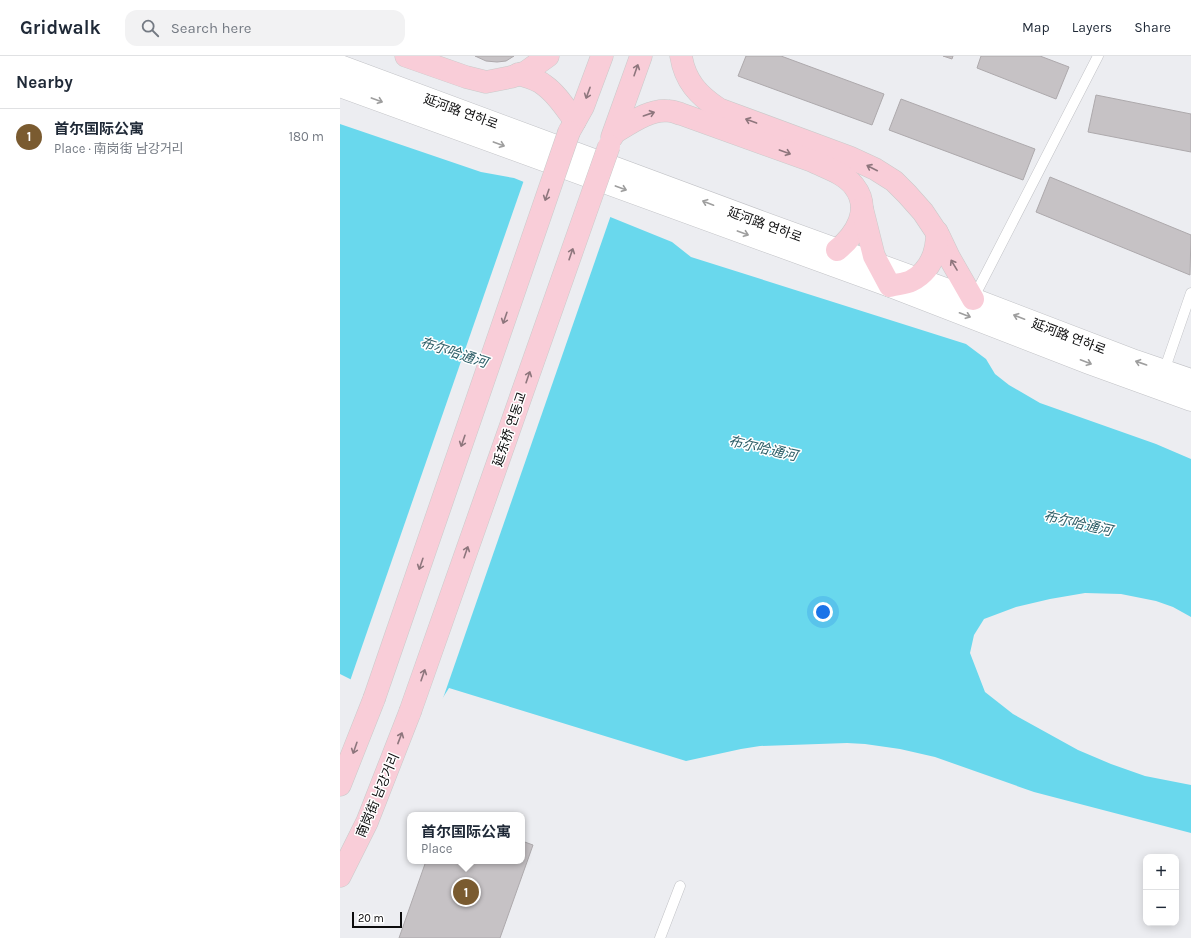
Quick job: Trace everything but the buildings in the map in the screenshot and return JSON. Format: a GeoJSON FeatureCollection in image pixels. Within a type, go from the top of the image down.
{"type":"FeatureCollection","features":[{"type":"Feature","properties":{"kind":"main road"},"geometry":{"type":"LineString","coordinates":[[406,56],[466,77],[486,82],[526,72],[548,56]]}},
{"type":"Feature","properties":{"kind":"main road"},"geometry":{"type":"LineString","coordinates":[[340,785],[374,699],[572,126],[583,107],[602,56]]}},
{"type":"Feature","properties":{"kind":"main road","name":"延东桥 연동교"},"geometry":{"type":"LineString","coordinates":[[410,712],[641,56]]}},
{"type":"Feature","properties":{"kind":"main road"},"geometry":{"type":"LineString","coordinates":[[681,56],[682,66],[692,86],[704,99],[719,109],[849,157],[875,169],[894,182],[908,194],[937,232],[949,257],[973,299]]}},
{"type":"Feature","properties":{"kind":"main road","name":"延河路 연하로"},"geometry":{"type":"LineString","coordinates":[[340,66],[973,299],[1135,362],[1191,380]]}},
{"type":"Feature","properties":{"kind":"main road"},"geometry":{"type":"LineString","coordinates":[[518,74],[544,85],[555,95],[572,126]]}},
{"type":"Feature","properties":{"kind":"main road","name":"延河路 연하로"},"geometry":{"type":"LineString","coordinates":[[340,86],[890,286],[1191,400]]}},
{"type":"Feature","properties":{"kind":"main road"},"geometry":{"type":"LineString","coordinates":[[612,139],[640,117],[658,111],[668,110],[812,161],[832,170],[843,176],[854,186],[860,196],[871,246],[878,265],[890,286],[904,283],[922,274],[933,258],[936,250],[937,232]]}},
{"type":"Feature","properties":{"kind":"main road"},"geometry":{"type":"LineString","coordinates":[[837,250],[846,243],[858,228],[861,219],[862,205]]}},
{"type":"Feature","properties":{"kind":"main road","name":"南岗街 남강거리"},"geometry":{"type":"LineString","coordinates":[[340,876],[367,822],[410,712]]}},
{"type":"Feature","properties":{"kind":"lane"},"geometry":{"type":"LineString","coordinates":[[973,299],[1098,56]]}},
{"type":"Feature","properties":{"kind":"lane"},"geometry":{"type":"LineString","coordinates":[[1164,371],[1191,293]]}},
{"type":"Feature","properties":{"kind":"lane"},"geometry":{"type":"LineString","coordinates":[[660,938],[680,886]]}},
{"type":"Feature","properties":{"kind":"water","name":"布尔哈通河"},"geometry":{"type":"Polygon","coordinates":[[[340,124],[481,172],[514,178],[672,242],[691,257],[966,344],[986,359],[995,374],[1009,385],[1040,403],[1156,444],[1191,459],[1191,617],[1173,607],[1156,601],[1121,594],[1085,593],[1016,607],[984,619],[974,635],[970,653],[985,692],[1013,714],[1078,750],[1111,764],[1145,776],[1191,785],[1191,833],[1034,792],[935,757],[900,749],[847,743],[760,746],[686,761],[449,688],[437,707],[360,684],[340,674],[340,124]]]}},
{"type":"Feature","properties":{"kind":"pier"},"geometry":{"type":"Polygon","coordinates":[[[524,180],[611,215],[441,704],[438,708],[436,708],[360,686],[350,681],[524,180]]]}},
{"type":"Feature","properties":{"kind":"place","name":"首尔国际公寓"},"geometry":{"type":"Point","coordinates":[466,892]}}]}
